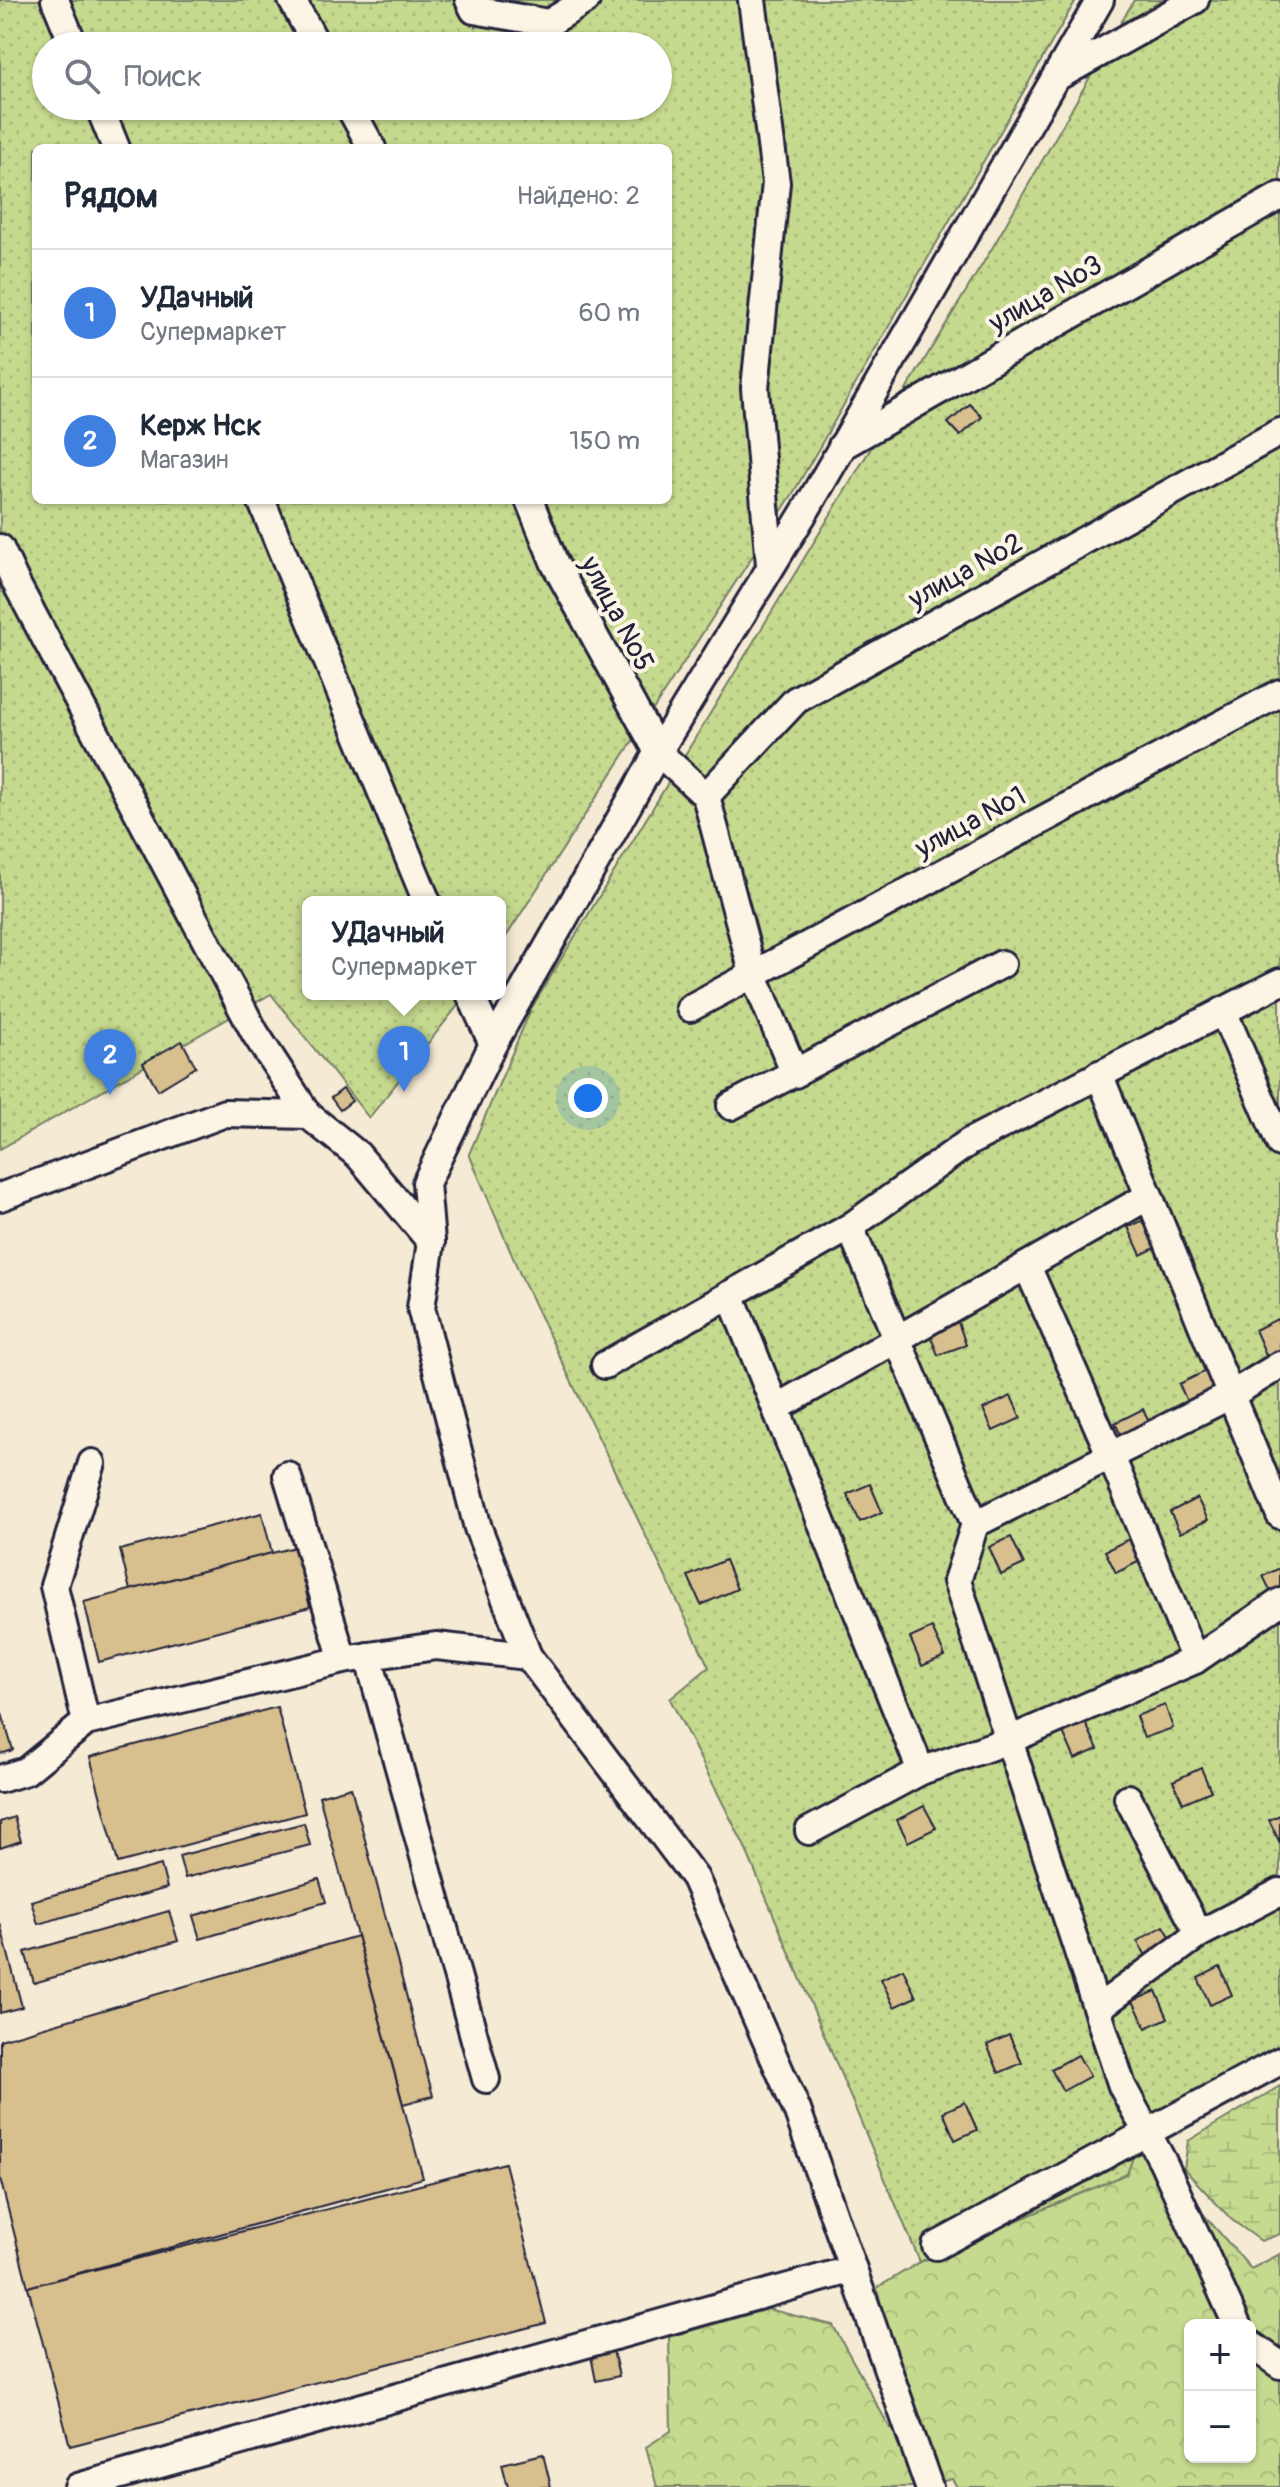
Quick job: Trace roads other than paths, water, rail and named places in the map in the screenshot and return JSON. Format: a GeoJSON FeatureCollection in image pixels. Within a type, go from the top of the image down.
{"type":"FeatureCollection","features":[{"type":"Feature","properties":{"kind":"street"},"geometry":{"type":"LineString","coordinates":[[55,0],[68,32]]}},
{"type":"Feature","properties":{"kind":"street"},"geometry":{"type":"LineString","coordinates":[[292,0],[309,32]]}},
{"type":"Feature","properties":{"kind":"street"},"geometry":{"type":"LineString","coordinates":[[469,0],[474,10],[549,23],[586,0]]}},
{"type":"Feature","properties":{"kind":"street"},"geometry":{"type":"LineString","coordinates":[[752,0],[776,183],[755,388],[770,565]]}},
{"type":"Feature","properties":{"kind":"street"},"geometry":{"type":"LineString","coordinates":[[929,2487],[797,2110],[695,1878],[528,1656],[478,1528],[421,1308],[431,1242],[426,1183],[493,1044],[658,752],[842,446],[1100,0]]}},
{"type":"Feature","properties":{"kind":"street"},"geometry":{"type":"LineString","coordinates":[[1055,78],[1168,9],[1195,0]]}},
{"type":"Feature","properties":{"kind":"street"},"geometry":{"type":"LineString","coordinates":[[105,120],[114,144]]}},
{"type":"Feature","properties":{"kind":"street"},"geometry":{"type":"LineString","coordinates":[[357,120],[370,144]]}},
{"type":"Feature","properties":{"kind":"street","name":"улица №3"},"geometry":{"type":"LineString","coordinates":[[842,446],[1280,196]]}},
{"type":"Feature","properties":{"kind":"street","name":"улица №2"},"geometry":{"type":"LineString","coordinates":[[706,796],[796,700],[1280,432]]}},
{"type":"Feature","properties":{"kind":"street"},"geometry":{"type":"LineString","coordinates":[[263,504],[425,896]]}},
{"type":"Feature","properties":{"kind":"street","name":"улица №5"},"geometry":{"type":"LineString","coordinates":[[531,504],[555,564],[658,752],[706,796]]}},
{"type":"Feature","properties":{"kind":"street"},"geometry":{"type":"LineString","coordinates":[[0,548],[255,1033],[308,1115],[358,1155],[431,1242]]}},
{"type":"Feature","properties":{"kind":"street","name":"улица №1"},"geometry":{"type":"LineString","coordinates":[[690,1008],[1280,693]]}},
{"type":"Feature","properties":{"kind":"street"},"geometry":{"type":"LineString","coordinates":[[706,796],[753,973],[795,1074]]}},
{"type":"Feature","properties":{"kind":"street"},"geometry":{"type":"LineString","coordinates":[[731,1106],[1002,964]]}},
{"type":"Feature","properties":{"kind":"street"},"geometry":{"type":"LineString","coordinates":[[605,1365],[850,1227],[969,1142],[1280,982]]}},
{"type":"Feature","properties":{"kind":"street"},"geometry":{"type":"LineString","coordinates":[[473,1000],[493,1044]]}},
{"type":"Feature","properties":{"kind":"street"},"geometry":{"type":"LineString","coordinates":[[1223,1011],[1280,1143]]}},
{"type":"Feature","properties":{"kind":"street"},"geometry":{"type":"LineString","coordinates":[[1099,1074],[1280,1515]]}},
{"type":"Feature","properties":{"kind":"street"},"geometry":{"type":"LineString","coordinates":[[0,1197],[225,1113],[308,1115]]}},
{"type":"Feature","properties":{"kind":"street"},"geometry":{"type":"LineString","coordinates":[[776,1408],[1149,1196]]}},
{"type":"Feature","properties":{"kind":"street"},"geometry":{"type":"LineString","coordinates":[[850,1227],[975,1524],[957,1581],[1122,2086],[1234,2319]]}},
{"type":"Feature","properties":{"kind":"street"},"geometry":{"type":"LineString","coordinates":[[1027,1266],[1110,1454],[1195,1660]]}},
{"type":"Feature","properties":{"kind":"street"},"geometry":{"type":"LineString","coordinates":[[730,1294],[921,1771]]}},
{"type":"Feature","properties":{"kind":"street"},"geometry":{"type":"LineString","coordinates":[[975,1524],[1231,1395],[1280,1365]]}},
{"type":"Feature","properties":{"kind":"street"},"geometry":{"type":"LineString","coordinates":[[86,1722],[54,1586],[92,1463]]}},
{"type":"Feature","properties":{"kind":"street"},"geometry":{"type":"LineString","coordinates":[[287,1475],[355,1658],[486,2079]]}},
{"type":"Feature","properties":{"kind":"street"},"geometry":{"type":"LineString","coordinates":[[809,1831],[921,1771],[1009,1740],[1195,1660],[1280,1602]]}},
{"type":"Feature","properties":{"kind":"street"},"geometry":{"type":"LineString","coordinates":[[0,1779],[26,1771],[86,1722],[355,1658],[436,1646],[528,1656]]}},
{"type":"Feature","properties":{"kind":"street"},"geometry":{"type":"LineString","coordinates":[[1128,1798],[1199,1934]]}},
{"type":"Feature","properties":{"kind":"street"},"geometry":{"type":"LineString","coordinates":[[1097,2009],[1199,1934],[1280,1892]]}},
{"type":"Feature","properties":{"kind":"street"},"geometry":{"type":"LineString","coordinates":[[936,2246],[1280,2061]]}},
{"type":"Feature","properties":{"kind":"street"},"geometry":{"type":"LineString","coordinates":[[78,2487],[853,2269]]}},
{"type":"Feature","properties":{"kind":"street"},"geometry":{"type":"LineString","coordinates":[[1256,2348],[1280,2365]]}},
{"type":"Feature","properties":{"kind":"place","name":"УДачный"},"geometry":{"type":"Point","coordinates":[404,1092]}},
{"type":"Feature","properties":{"kind":"place","name":"Керж Нск"},"geometry":{"type":"Point","coordinates":[110,1095]}}]}
